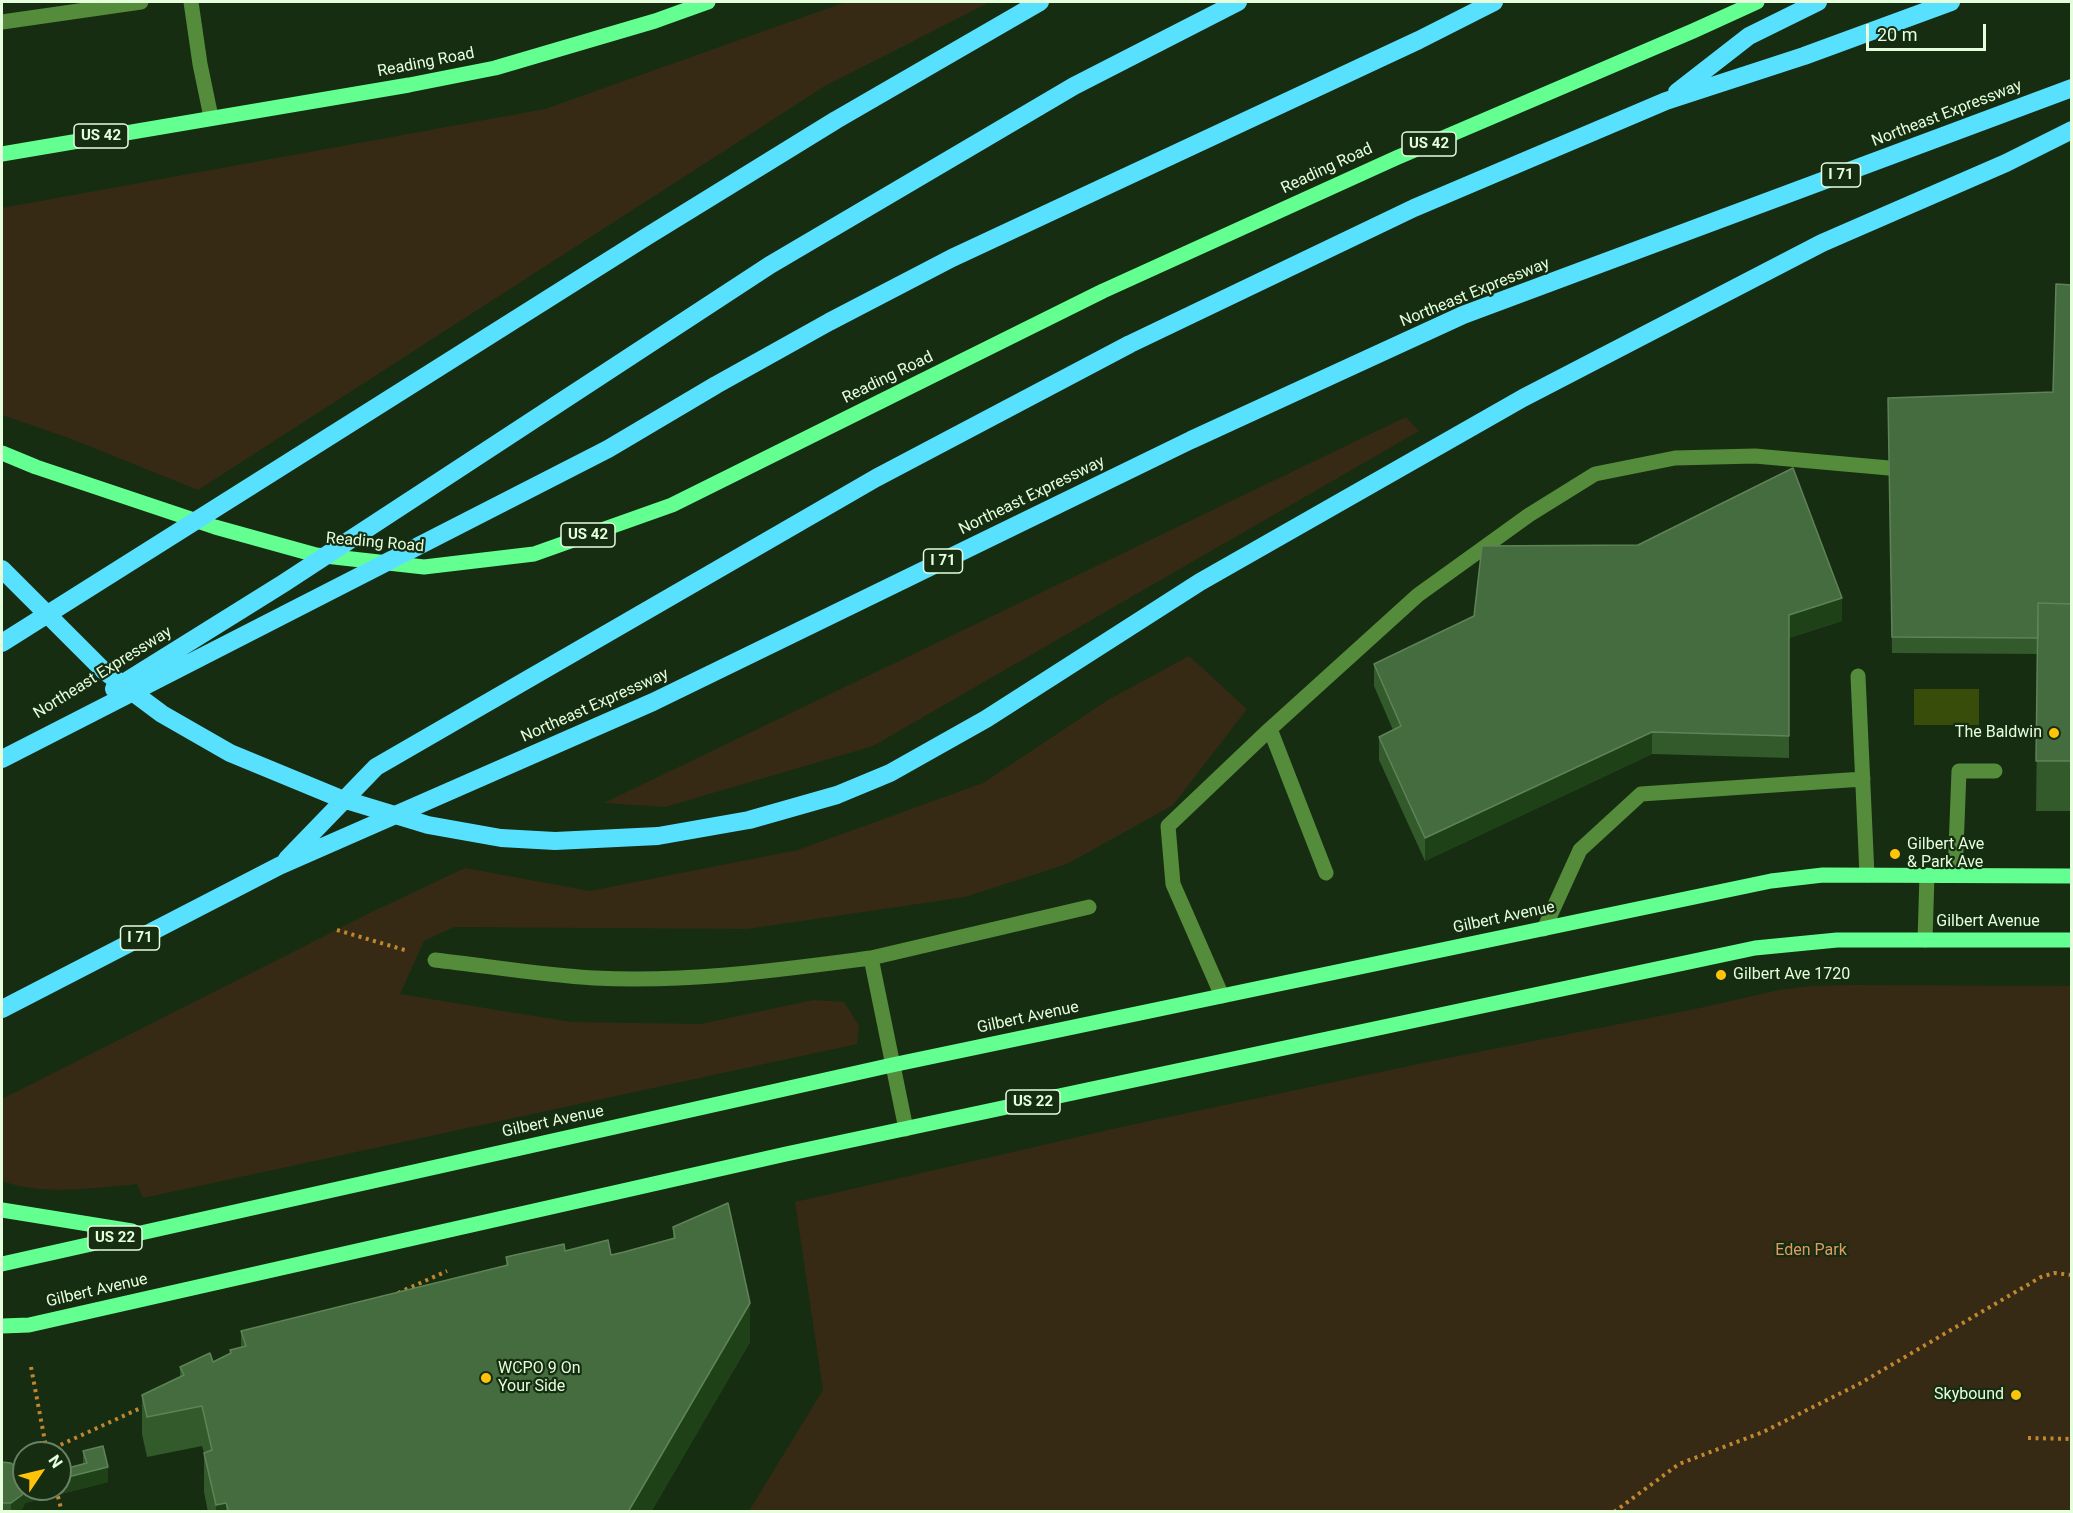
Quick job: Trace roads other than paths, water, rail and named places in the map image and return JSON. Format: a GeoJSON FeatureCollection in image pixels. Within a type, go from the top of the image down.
{"type":"FeatureCollection","features":[{"type":"Feature","properties":{"kind":"highway"},"geometry":{"type":"LineString","coordinates":[[2,643],[636,243],[836,120],[1040,2]]}},
{"type":"Feature","properties":{"kind":"highway","name":"Northeast Expressway"},"geometry":{"type":"LineString","coordinates":[[2,759],[284,584],[770,265],[1074,86],[1238,2]]}},
{"type":"Feature","properties":{"kind":"highway"},"geometry":{"type":"LineString","coordinates":[[2,759],[608,450],[716,385],[829,322],[952,258],[1419,40],[1494,2]]}},
{"type":"Feature","properties":{"kind":"highway"},"geometry":{"type":"LineString","coordinates":[[1666,101],[1749,36],[1818,2]]}},
{"type":"Feature","properties":{"kind":"highway"},"geometry":{"type":"LineString","coordinates":[[279,867],[376,767],[876,478],[1130,344],[1404,213],[1666,101],[1804,56],[1951,2]]}},
{"type":"Feature","properties":{"kind":"highway","name":"Northeast Expressway"},"geometry":{"type":"LineString","coordinates":[[2,1009],[279,867],[653,702],[1191,440],[1452,320],[2072,88]]}},
{"type":"Feature","properties":{"kind":"highway"},"geometry":{"type":"LineString","coordinates":[[2,569],[104,670],[162,714],[230,753],[339,798],[428,825],[501,838],[555,842],[658,836],[749,820],[837,795],[890,773],[986,719],[1200,582],[1523,398],[1822,243],[2006,164],[2072,130]]}},
{"type":"Feature","properties":{"kind":"main road","name":"Reading Road"},"geometry":{"type":"LineString","coordinates":[[2,154],[409,85],[495,68],[655,21],[708,2]]}},
{"type":"Feature","properties":{"kind":"main road","name":"Reading Road"},"geometry":{"type":"LineString","coordinates":[[2,453],[36,467],[215,527],[316,555],[424,567],[534,554],[672,505],[1103,291],[1396,158],[1757,2]]}},
{"type":"Feature","properties":{"kind":"main road","name":"Gilbert Avenue"},"geometry":{"type":"LineString","coordinates":[[2,1264],[892,1065],[1771,881],[1823,875],[2072,876]]}},
{"type":"Feature","properties":{"kind":"main road","name":"Gilbert Avenue"},"geometry":{"type":"LineString","coordinates":[[2,1326],[41,1322],[906,1129],[1755,948],[1837,940],[2072,940]]}},
{"type":"Feature","properties":{"kind":"main road"},"geometry":{"type":"LineString","coordinates":[[2,1210],[140,1232]]}},
{"type":"Feature","properties":{"kind":"lane"},"geometry":{"type":"LineString","coordinates":[[2,22],[141,2]]}},
{"type":"Feature","properties":{"kind":"lane"},"geometry":{"type":"LineString","coordinates":[[191,2],[211,117]]}},
{"type":"Feature","properties":{"kind":"lane"},"geometry":{"type":"LineString","coordinates":[[1222,996],[1173,884],[1168,826],[1270,729],[1418,595],[1529,515],[1595,474],[1675,458],[1755,456],[1889,468]]}},
{"type":"Feature","properties":{"kind":"lane"},"geometry":{"type":"LineString","coordinates":[[1858,676],[1867,875]]}},
{"type":"Feature","properties":{"kind":"lane"},"geometry":{"type":"LineString","coordinates":[[1270,729],[1326,873]]}},
{"type":"Feature","properties":{"kind":"lane"},"geometry":{"type":"LineString","coordinates":[[1955,876],[1959,771],[1995,771]]}},
{"type":"Feature","properties":{"kind":"lane"},"geometry":{"type":"LineString","coordinates":[[1544,928],[1580,850],[1641,794],[1863,779]]}},
{"type":"Feature","properties":{"kind":"lane"},"geometry":{"type":"LineString","coordinates":[[1925,940],[1927,875]]}},
{"type":"Feature","properties":{"kind":"lane"},"geometry":{"type":"LineString","coordinates":[[435,960],[593,978],[680,979],[756,973],[871,957],[1089,907]]}},
{"type":"Feature","properties":{"kind":"lane"},"geometry":{"type":"LineString","coordinates":[[871,957],[906,1129]]}},
{"type":"Feature","properties":{"kind":"place","name":"The Baldwin"},"geometry":{"type":"Point","coordinates":[2054,733]}},
{"type":"Feature","properties":{"kind":"place","name":"Gilbert Ave & Park Ave"},"geometry":{"type":"Point","coordinates":[1895,854]}},
{"type":"Feature","properties":{"kind":"place","name":"Gilbert Ave 1720"},"geometry":{"type":"Point","coordinates":[1721,975]}},
{"type":"Feature","properties":{"kind":"place","name":"WCPO 9 On Your Side"},"geometry":{"type":"Point","coordinates":[486,1378]}},
{"type":"Feature","properties":{"kind":"place","name":"Skybound"},"geometry":{"type":"Point","coordinates":[2016,1395]}},
{"type":"Feature","properties":{"kind":"park label","name":"Eden Park"},"geometry":{"type":"Point","coordinates":[1811,1251]}}]}
